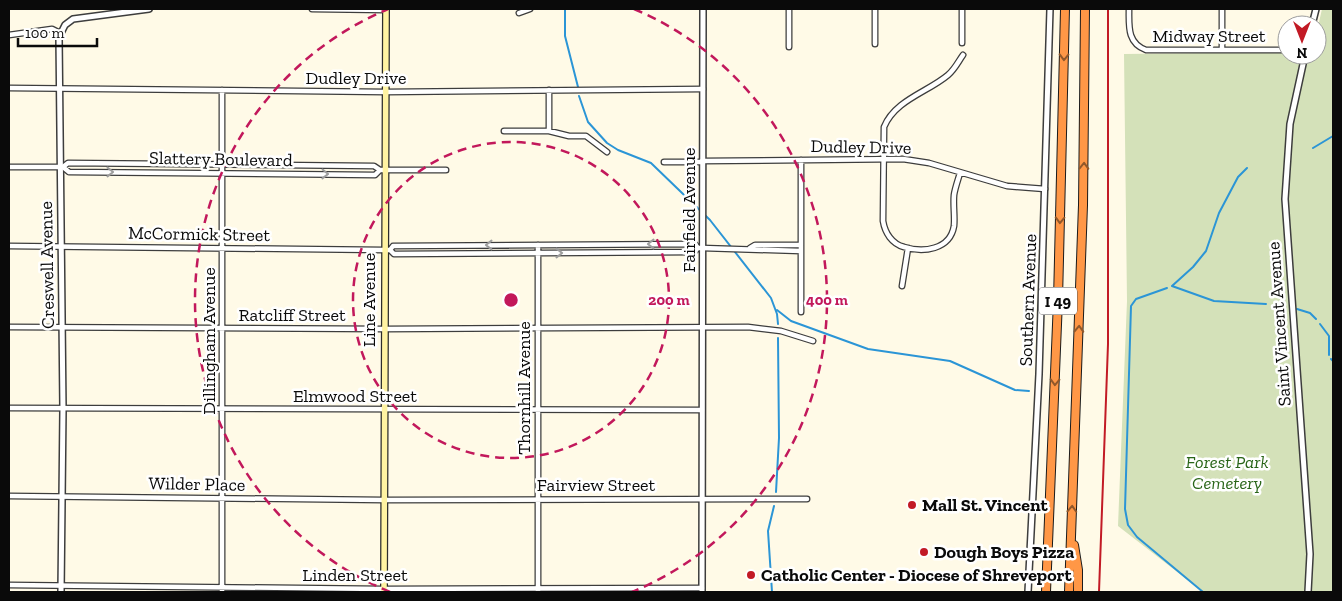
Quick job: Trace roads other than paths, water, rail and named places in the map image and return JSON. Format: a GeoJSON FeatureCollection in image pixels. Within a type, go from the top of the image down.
{"type":"FeatureCollection","features":[{"type":"Feature","properties":{"kind":"highway","name":"I 49"},"geometry":{"type":"LineString","coordinates":[[1046,592],[1058,300],[1065,9]]}},
{"type":"Feature","properties":{"kind":"highway","name":"I 49"},"geometry":{"type":"LineString","coordinates":[[1069,592],[1083,205],[1085,9]]}},
{"type":"Feature","properties":{"kind":"highway"},"geometry":{"type":"LineString","coordinates":[[1042,592],[1050,512]]}},
{"type":"Feature","properties":{"kind":"highway"},"geometry":{"type":"LineString","coordinates":[[1071,528],[1078,570],[1078,592]]}},
{"type":"Feature","properties":{"kind":"main road","name":"Line Avenue"},"geometry":{"type":"LineString","coordinates":[[384,591],[384,330],[387,250],[382,170],[386,92],[386,9]]}},
{"type":"Feature","properties":{"kind":"street"},"geometry":{"type":"LineString","coordinates":[[9,35],[52,29],[60,33],[65,25],[73,19],[149,9]]}},
{"type":"Feature","properties":{"kind":"street"},"geometry":{"type":"LineString","coordinates":[[312,9],[386,9]]}},
{"type":"Feature","properties":{"kind":"street"},"geometry":{"type":"LineString","coordinates":[[519,13],[530,9]]}},
{"type":"Feature","properties":{"kind":"street","name":"Fairfield Avenue"},"geometry":{"type":"LineString","coordinates":[[702,590],[702,327],[700,248],[702,220],[703,9]]}},
{"type":"Feature","properties":{"kind":"street"},"geometry":{"type":"LineString","coordinates":[[789,9],[789,47]]}},
{"type":"Feature","properties":{"kind":"street"},"geometry":{"type":"LineString","coordinates":[[875,9],[875,44]]}},
{"type":"Feature","properties":{"kind":"street"},"geometry":{"type":"LineString","coordinates":[[962,9],[962,43]]}},
{"type":"Feature","properties":{"kind":"street","name":"Southern Avenue"},"geometry":{"type":"LineString","coordinates":[[1028,592],[1034,490],[1050,9]]}},
{"type":"Feature","properties":{"kind":"street","name":"Midway Street"},"geometry":{"type":"LineString","coordinates":[[1129,9],[1130,32],[1134,42],[1142,49],[1150,51],[1277,50]]}},
{"type":"Feature","properties":{"kind":"street"},"geometry":{"type":"LineString","coordinates":[[1222,9],[1222,50]]}},
{"type":"Feature","properties":{"kind":"street","name":"Creswell Avenue"},"geometry":{"type":"LineString","coordinates":[[60,33],[63,409],[61,496],[62,592]]}},
{"type":"Feature","properties":{"kind":"street"},"geometry":{"type":"LineString","coordinates":[[960,173],[955,194],[954,227],[949,238],[932,249],[908,248],[893,241],[885,228],[884,127],[892,113],[948,75],[962,55]]}},
{"type":"Feature","properties":{"kind":"street","name":"Saint Vincent Avenue"},"geometry":{"type":"LineString","coordinates":[[1303,65],[1290,124],[1285,199],[1310,560],[1308,592]]}},
{"type":"Feature","properties":{"kind":"street","name":"Dudley Drive"},"geometry":{"type":"LineString","coordinates":[[9,88],[386,92],[702,89]]}},
{"type":"Feature","properties":{"kind":"street","name":"Dillingham Avenue"},"geometry":{"type":"LineString","coordinates":[[222,90],[222,590]]}},
{"type":"Feature","properties":{"kind":"street"},"geometry":{"type":"LineString","coordinates":[[549,90],[549,131]]}},
{"type":"Feature","properties":{"kind":"street"},"geometry":{"type":"LineString","coordinates":[[504,131],[549,131],[569,136],[586,136],[607,152]]}},
{"type":"Feature","properties":{"kind":"street","name":"Dudley Drive"},"geometry":{"type":"LineString","coordinates":[[664,162],[883,159],[924,162],[1007,186],[1045,189]]}},
{"type":"Feature","properties":{"kind":"street"},"geometry":{"type":"LineString","coordinates":[[801,160],[801,312]]}},
{"type":"Feature","properties":{"kind":"street","name":"Slattery Boulevard"},"geometry":{"type":"LineString","coordinates":[[9,167],[61,167],[68,163],[222,164],[374,166],[382,170],[446,170]]}},
{"type":"Feature","properties":{"kind":"street","name":"Slattery Boulevard"},"geometry":{"type":"LineString","coordinates":[[61,167],[69,172],[374,175],[382,170]]}},
{"type":"Feature","properties":{"kind":"street"},"geometry":{"type":"LineString","coordinates":[[622,244],[622,252]]}},
{"type":"Feature","properties":{"kind":"street","name":"McCormick Street"},"geometry":{"type":"LineString","coordinates":[[9,246],[387,250],[394,254],[694,252],[700,248],[695,244],[461,245],[393,246],[387,250]]}},
{"type":"Feature","properties":{"kind":"street"},"geometry":{"type":"LineString","coordinates":[[461,245],[461,254]]}},
{"type":"Feature","properties":{"kind":"street","name":"Thornhill Avenue"},"geometry":{"type":"LineString","coordinates":[[538,245],[538,590]]}},
{"type":"Feature","properties":{"kind":"street"},"geometry":{"type":"LineString","coordinates":[[750,248],[755,245],[801,245]]}},
{"type":"Feature","properties":{"kind":"street"},"geometry":{"type":"LineString","coordinates":[[700,248],[801,251]]}},
{"type":"Feature","properties":{"kind":"street"},"geometry":{"type":"LineString","coordinates":[[902,286],[908,248]]}},
{"type":"Feature","properties":{"kind":"street","name":"Ratcliff Street"},"geometry":{"type":"LineString","coordinates":[[9,327],[384,330],[766,328],[813,341]]}},
{"type":"Feature","properties":{"kind":"street","name":"Elmwood Street"},"geometry":{"type":"LineString","coordinates":[[9,408],[702,410]]}},
{"type":"Feature","properties":{"kind":"street","name":"Wilder Place"},"geometry":{"type":"LineString","coordinates":[[9,496],[384,500]]}},
{"type":"Feature","properties":{"kind":"street","name":"Fairview Street"},"geometry":{"type":"LineString","coordinates":[[384,500],[807,499]]}},
{"type":"Feature","properties":{"kind":"street","name":"Linden Street"},"geometry":{"type":"LineString","coordinates":[[9,585],[222,590],[702,590]]}},
{"type":"Feature","properties":{"kind":"waterway"},"geometry":{"type":"LineString","coordinates":[[565,9],[565,36],[578,87]]}},
{"type":"Feature","properties":{"kind":"waterway"},"geometry":{"type":"LineString","coordinates":[[579,96],[588,122],[607,143],[618,150],[651,163],[710,220],[771,298],[777,314],[778,324]]}},
{"type":"Feature","properties":{"kind":"waterway"},"geometry":{"type":"LineString","coordinates":[[1313,148],[1333,136]]}},
{"type":"Feature","properties":{"kind":"waterway"},"geometry":{"type":"LineString","coordinates":[[1247,168],[1238,177],[1219,213],[1206,251],[1193,267],[1172,286],[1214,301],[1266,304]]}},
{"type":"Feature","properties":{"kind":"waterway"},"geometry":{"type":"LineString","coordinates":[[1167,288],[1136,299],[1131,306],[1125,509],[1128,525],[1137,537],[1203,592]]}},
{"type":"Feature","properties":{"kind":"waterway"},"geometry":{"type":"LineString","coordinates":[[1297,309],[1310,313],[1316,319]]}},
{"type":"Feature","properties":{"kind":"waterway"},"geometry":{"type":"LineString","coordinates":[[777,310],[791,321],[868,349],[950,361],[1015,390],[1029,391]]}},
{"type":"Feature","properties":{"kind":"waterway"},"geometry":{"type":"LineString","coordinates":[[1320,324],[1329,336],[1329,355]]}},
{"type":"Feature","properties":{"kind":"waterway"},"geometry":{"type":"LineString","coordinates":[[776,492],[779,438],[778,338]]}},
{"type":"Feature","properties":{"kind":"waterway"},"geometry":{"type":"LineString","coordinates":[[772,592],[768,531],[774,506]]}},
{"type":"Feature","properties":{"kind":"railway"},"geometry":{"type":"LineString","coordinates":[[1099,592],[1108,344],[1108,9]]}},
{"type":"Feature","properties":{"kind":"place","name":"Mall St. Vincent"},"geometry":{"type":"Point","coordinates":[912,505]}},
{"type":"Feature","properties":{"kind":"place","name":"Dough Boys Pizza"},"geometry":{"type":"Point","coordinates":[924,552]}},
{"type":"Feature","properties":{"kind":"place","name":"Catholic Center - Diocese of Shreveport"},"geometry":{"type":"Point","coordinates":[751,575]}},
{"type":"Feature","properties":{"kind":"park label","name":"Forest Park Cemetery"},"geometry":{"type":"Point","coordinates":[1227,472]}}]}
